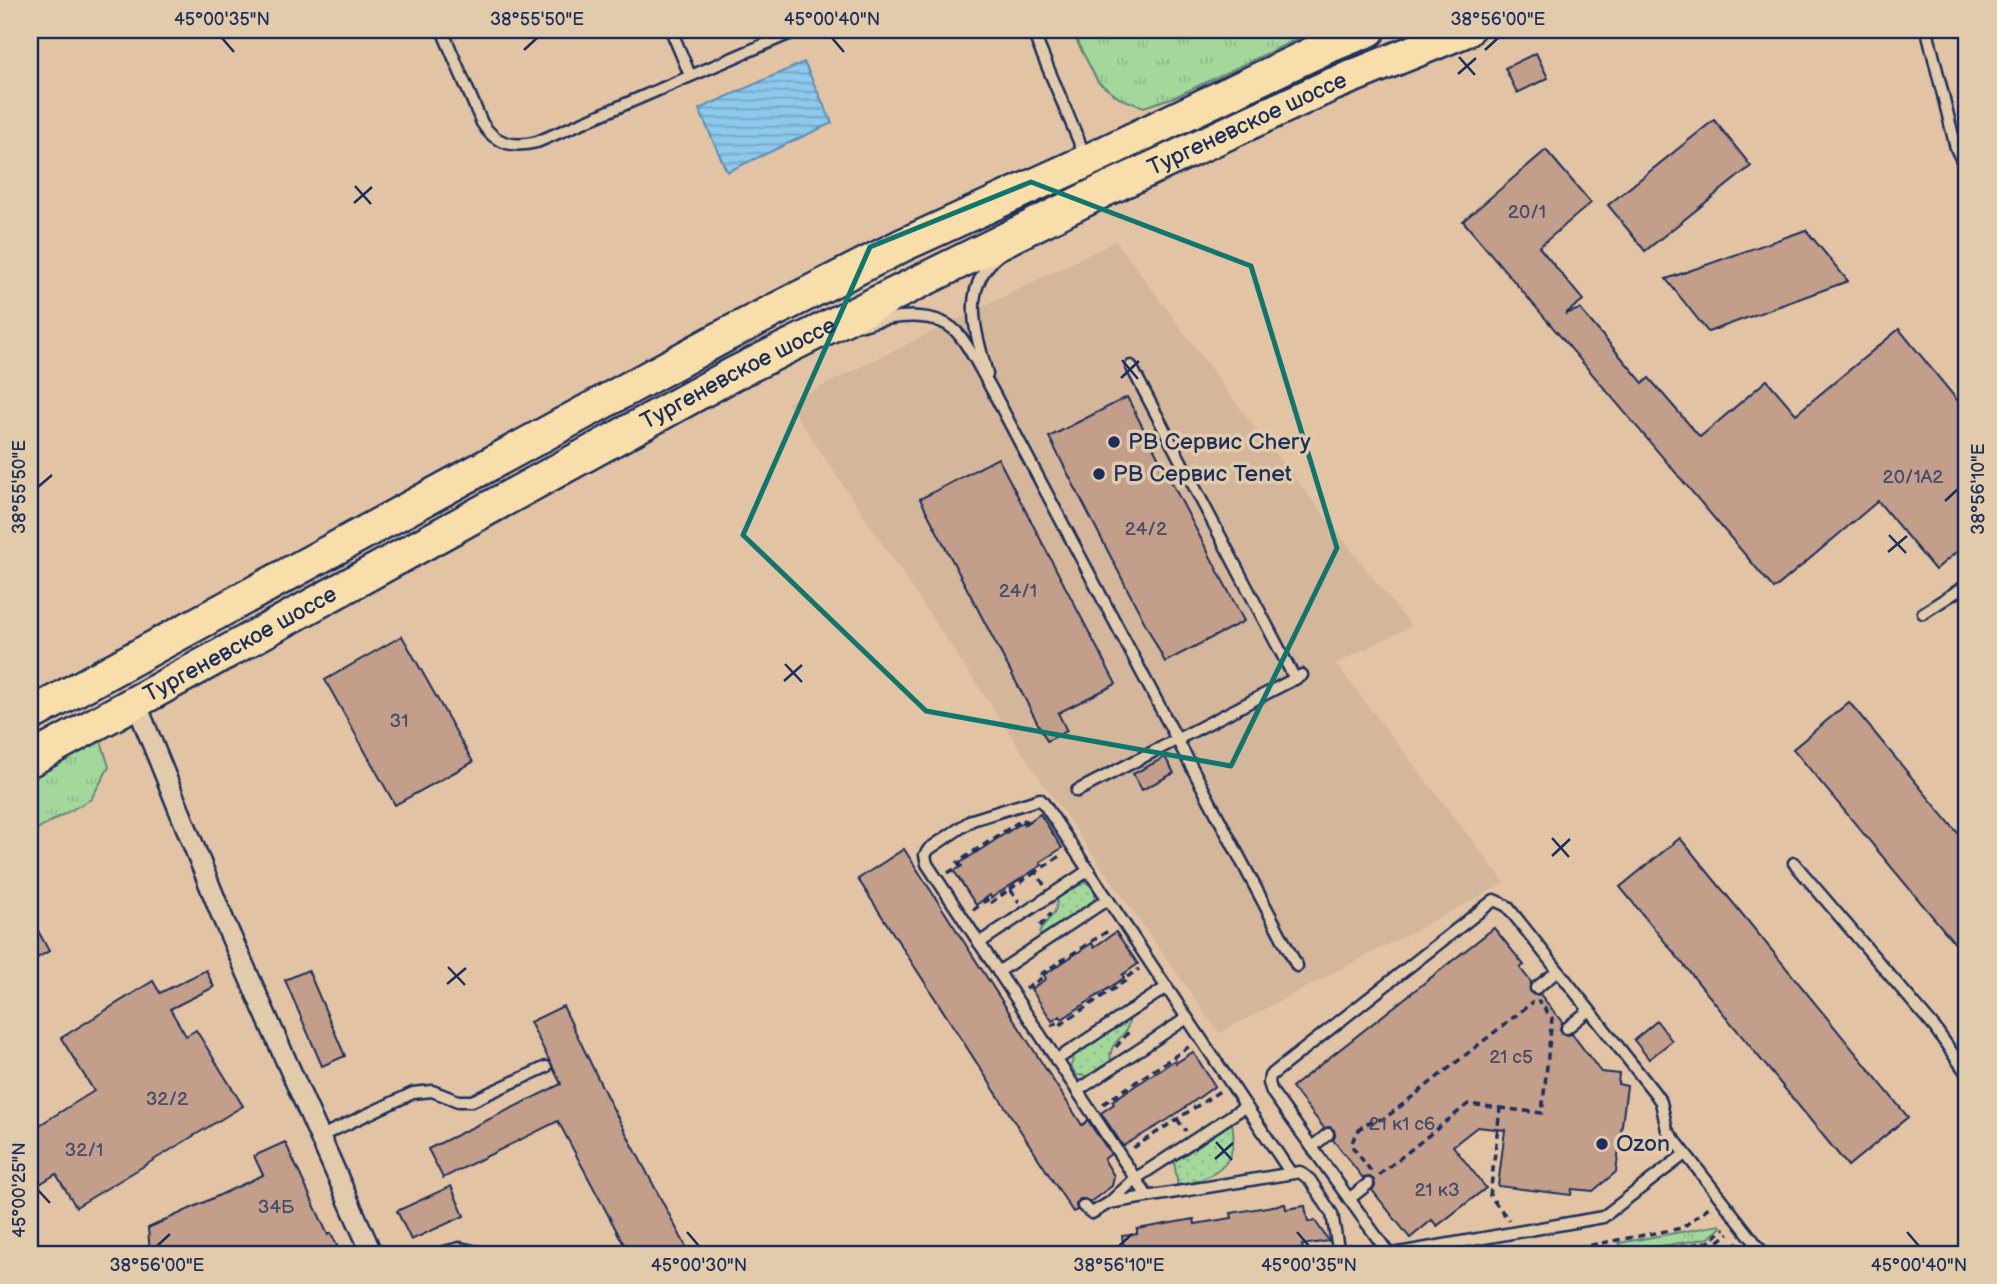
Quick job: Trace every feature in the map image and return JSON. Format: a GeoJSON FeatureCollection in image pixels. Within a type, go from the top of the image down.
{"type":"FeatureCollection","features":[{"type":"Feature","properties":{"kind":"highway","name":"Тургеневское шоссе"},"geometry":{"type":"LineString","coordinates":[[30,715],[728,334],[903,245],[1322,49],[1369,30]]}},
{"type":"Feature","properties":{"kind":"highway","name":"Тургеневское шоссе"},"geometry":{"type":"LineString","coordinates":[[30,760],[735,373],[1057,214],[1329,86],[1467,30]]}},
{"type":"Feature","properties":{"kind":"street"},"geometry":{"type":"LineString","coordinates":[[136,703],[224,921],[372,1254]]}},
{"type":"Feature","properties":{"kind":"lane"},"geometry":{"type":"LineString","coordinates":[[442,30],[489,135],[504,144],[522,146],[537,142],[799,30]]}},
{"type":"Feature","properties":{"kind":"lane"},"geometry":{"type":"LineString","coordinates":[[671,30],[690,75]]}},
{"type":"Feature","properties":{"kind":"lane"},"geometry":{"type":"LineString","coordinates":[[1032,30],[1087,161]]}},
{"type":"Feature","properties":{"kind":"lane"},"geometry":{"type":"LineString","coordinates":[[1927,30],[1956,148],[1967,171]]}},
{"type":"Feature","properties":{"kind":"lane"},"geometry":{"type":"LineString","coordinates":[[991,388],[973,321],[974,299],[980,279],[992,261],[1057,214]]}},
{"type":"Feature","properties":{"kind":"lane"},"geometry":{"type":"LineString","coordinates":[[852,329],[877,321],[904,317],[927,318],[946,324],[959,334],[991,388],[1297,967]]}},
{"type":"Feature","properties":{"kind":"lane"},"geometry":{"type":"LineString","coordinates":[[735,373],[840,333]]}},
{"type":"Feature","properties":{"kind":"lane"},"geometry":{"type":"LineString","coordinates":[[1077,791],[1298,677],[1131,366]]}},
{"type":"Feature","properties":{"kind":"lane"},"geometry":{"type":"LineString","coordinates":[[1923,613],[1967,585]]}},
{"type":"Feature","properties":{"kind":"lane"},"geometry":{"type":"LineString","coordinates":[[1147,1196],[927,864],[925,855],[929,849],[972,820],[1040,799],[1290,1172]]}},
{"type":"Feature","properties":{"kind":"lane"},"geometry":{"type":"LineString","coordinates":[[1794,863],[1935,1028],[1967,1074]]}},
{"type":"Feature","properties":{"kind":"lane"},"geometry":{"type":"LineString","coordinates":[[979,943],[1048,891],[1089,870]]}},
{"type":"Feature","properties":{"kind":"lane"},"geometry":{"type":"LineString","coordinates":[[998,972],[1108,900]]}},
{"type":"Feature","properties":{"kind":"lane"},"geometry":{"type":"LineString","coordinates":[[1685,1154],[1603,1217],[1391,1254],[1272,1092],[1270,1076],[1488,902],[1500,901],[1507,906],[1654,1092],[1661,1102],[1667,1130],[1764,1254]]}},
{"type":"Feature","properties":{"kind":"lane"},"geometry":{"type":"LineString","coordinates":[[1536,988],[1558,971]]}},
{"type":"Feature","properties":{"kind":"lane"},"geometry":{"type":"LineString","coordinates":[[1056,1060],[1167,987]]}},
{"type":"Feature","properties":{"kind":"lane"},"geometry":{"type":"LineString","coordinates":[[1567,1028],[1589,1010]]}},
{"type":"Feature","properties":{"kind":"lane"},"geometry":{"type":"LineString","coordinates":[[1077,1091],[1187,1018]]}},
{"type":"Feature","properties":{"kind":"lane"},"geometry":{"type":"LineString","coordinates":[[318,1137],[414,1093],[432,1091],[458,1101],[472,1101],[546,1067]]}},
{"type":"Feature","properties":{"kind":"lane"},"geometry":{"type":"LineString","coordinates":[[1083,1206],[1092,1213],[1135,1180],[1246,1106]]}},
{"type":"Feature","properties":{"kind":"lane"},"geometry":{"type":"LineString","coordinates":[[1312,1147],[1328,1134]]}},
{"type":"Feature","properties":{"kind":"lane"},"geometry":{"type":"LineString","coordinates":[[1108,1203],[1290,1172],[1304,1174],[1332,1214],[1339,1254]]}},
{"type":"Feature","properties":{"kind":"lane"},"geometry":{"type":"LineString","coordinates":[[1349,1199],[1368,1184]]}},
{"type":"Feature","properties":{"kind":"lane"},"geometry":{"type":"LineString","coordinates":[[436,1254],[460,1248],[486,1254]]}},
{"type":"Feature","properties":{"kind":"path"},"geometry":{"type":"LineString","coordinates":[[946,874],[960,864],[958,862],[1023,819],[1025,822],[1033,817]]}},
{"type":"Feature","properties":{"kind":"path"},"geometry":{"type":"LineString","coordinates":[[978,921],[971,911],[990,898],[992,902],[1068,851]]}},
{"type":"Feature","properties":{"kind":"path"},"geometry":{"type":"LineString","coordinates":[[941,866],[952,883]]}},
{"type":"Feature","properties":{"kind":"path"},"geometry":{"type":"LineString","coordinates":[[1036,872],[1048,891],[1054,908],[1036,934],[1045,952],[1057,943],[1067,957]]}},
{"type":"Feature","properties":{"kind":"path"},"geometry":{"type":"LineString","coordinates":[[1037,893],[1048,891],[1054,882]]}},
{"type":"Feature","properties":{"kind":"path"},"geometry":{"type":"LineString","coordinates":[[1010,889],[1020,904]]}},
{"type":"Feature","properties":{"kind":"path"},"geometry":{"type":"LineString","coordinates":[[1011,910],[1029,899]]}},
{"type":"Feature","properties":{"kind":"path"},"geometry":{"type":"LineString","coordinates":[[1024,990],[1043,977],[1041,974],[1116,926]]}},
{"type":"Feature","properties":{"kind":"path"},"geometry":{"type":"LineString","coordinates":[[1054,1035],[1048,1028],[1059,1021],[1061,1024],[1143,966]]}},
{"type":"Feature","properties":{"kind":"path"},"geometry":{"type":"LineString","coordinates":[[1018,982],[1030,1000]]}},
{"type":"Feature","properties":{"kind":"path"},"geometry":{"type":"LineString","coordinates":[[1537,999],[1552,1018],[1542,1113],[1500,1108],[1468,1104],[1376,1177],[1351,1145],[1357,1130],[1368,1121],[1384,1119],[1537,999]]}},
{"type":"Feature","properties":{"kind":"path"},"geometry":{"type":"LineString","coordinates":[[1118,1064],[1114,1054],[1117,1044],[1131,1028],[1132,1018],[1129,1012]]}},
{"type":"Feature","properties":{"kind":"path"},"geometry":{"type":"LineString","coordinates":[[1097,1102],[1100,1106],[1195,1043],[1193,1040]]}},
{"type":"Feature","properties":{"kind":"path"},"geometry":{"type":"LineString","coordinates":[[1129,1150],[1224,1088],[1227,1091]]}},
{"type":"Feature","properties":{"kind":"path"},"geometry":{"type":"LineString","coordinates":[[1500,1108],[1490,1196],[1519,1233]]}},
{"type":"Feature","properties":{"kind":"path"},"geometry":{"type":"LineString","coordinates":[[1544,1254],[1682,1228],[1711,1206]]}},
{"type":"Feature","properties":{"kind":"path"},"geometry":{"type":"LineString","coordinates":[[1633,1254],[1709,1241],[1727,1226]]}},
{"type":"Feature","properties":{"kind":"path"},"geometry":{"type":"LineString","coordinates":[[1709,1249],[1729,1233]]}},
{"type":"Feature","properties":{"kind":"path"},"geometry":{"type":"LineString","coordinates":[[1681,1254],[1740,1244]]}},
{"type":"Feature","properties":{"kind":"highlighted area"},"geometry":{"type":"Polygon","coordinates":[[[1031,182],[1251,266],[1337,548],[1231,766],[926,711],[743,535],[870,247],[1031,182]]]}},
{"type":"Feature","properties":{"kind":"shaded area"},"geometry":{"type":"Polygon","coordinates":[[[1116,241],[1246,416],[1411,626],[1336,664],[1505,883],[1219,1033],[1049,792],[788,403],[1116,241]]]}},
{"type":"Feature","properties":{"kind":"green space"},"geometry":{"type":"Polygon","coordinates":[[[1071,30],[1316,30],[1177,96],[1144,107],[1119,98],[1098,82],[1071,30]]]}},
{"type":"Feature","properties":{"kind":"green space"},"geometry":{"type":"Polygon","coordinates":[[[100,738],[109,767],[91,799],[30,833],[30,776],[100,738]]]}},
{"type":"Feature","properties":{"kind":"green space"},"geometry":{"type":"Polygon","coordinates":[[[1085,882],[1095,888],[1092,902],[1039,938],[1042,927],[1055,911],[1057,898],[1085,882]]]}},
{"type":"Feature","properties":{"kind":"green space"},"geometry":{"type":"Polygon","coordinates":[[[1129,1019],[1126,1031],[1112,1048],[1111,1062],[1089,1076],[1076,1075],[1071,1066],[1074,1056],[1129,1019]]]}},
{"type":"Feature","properties":{"kind":"green space"},"geometry":{"type":"Polygon","coordinates":[[[1232,1123],[1232,1150],[1222,1168],[1203,1179],[1178,1186],[1174,1162],[1232,1123]]]}},
{"type":"Feature","properties":{"kind":"green space"},"geometry":{"type":"Polygon","coordinates":[[[1720,1225],[1709,1238],[1627,1252],[1619,1243],[1720,1225]]]}},
{"type":"Feature","properties":{"kind":"water"},"geometry":{"type":"Polygon","coordinates":[[[804,62],[832,123],[727,172],[699,109],[804,62]]]}},
{"type":"Feature","properties":{"kind":"building"},"geometry":{"type":"Polygon","coordinates":[[[1536,53],[1548,78],[1517,93],[1505,68],[1536,53]]]}},
{"type":"Feature","properties":{"kind":"building"},"geometry":{"type":"Polygon","coordinates":[[[1714,120],[1751,166],[1645,251],[1608,205],[1714,120]]]}},
{"type":"Feature","properties":{"kind":"building"},"geometry":{"type":"Polygon","coordinates":[[[1546,150],[1591,203],[1539,247],[1583,300],[1565,314],[1580,309],[1643,383],[1649,378],[1700,437],[1767,380],[1796,414],[1899,329],[1967,412],[1967,543],[1935,570],[1878,501],[1774,589],[1463,221],[1546,150]]]}},
{"type":"Feature","properties":{"kind":"building"},"geometry":{"type":"Polygon","coordinates":[[[1806,230],[1848,281],[1708,332],[1666,279],[1806,230]]]}},
{"type":"Feature","properties":{"kind":"building"},"geometry":{"type":"Polygon","coordinates":[[[1127,397],[1244,621],[1165,662],[1049,437],[1127,397]]]}},
{"type":"Feature","properties":{"kind":"building"},"geometry":{"type":"Polygon","coordinates":[[[998,458],[1116,684],[1058,713],[1067,731],[1047,741],[920,499],[998,458]]]}},
{"type":"Feature","properties":{"kind":"building"},"geometry":{"type":"Polygon","coordinates":[[[402,636],[473,762],[395,805],[325,680],[402,636]]]}},
{"type":"Feature","properties":{"kind":"building"},"geometry":{"type":"Polygon","coordinates":[[[1849,702],[1967,844],[1967,958],[1793,749],[1849,702]]]}},
{"type":"Feature","properties":{"kind":"building"},"geometry":{"type":"Polygon","coordinates":[[[1165,757],[1174,773],[1142,790],[1133,774],[1165,757]]]}},
{"type":"Feature","properties":{"kind":"building"},"geometry":{"type":"Polygon","coordinates":[[[1040,814],[1062,848],[1040,862],[1042,865],[976,905],[954,871],[962,866],[960,863],[1040,814]]]}},
{"type":"Feature","properties":{"kind":"building"},"geometry":{"type":"Polygon","coordinates":[[[1680,838],[1908,1117],[1848,1166],[1620,887],[1680,838]]]}},
{"type":"Feature","properties":{"kind":"building"},"geometry":{"type":"Polygon","coordinates":[[[904,849],[1082,1125],[1088,1121],[1111,1154],[1104,1159],[1114,1176],[1112,1186],[1090,1202],[1080,1199],[1076,1204],[1077,1210],[1073,1212],[858,879],[904,849]]]}},
{"type":"Feature","properties":{"kind":"building"},"geometry":{"type":"Polygon","coordinates":[[[30,916],[49,951],[30,962],[30,916]]]}},
{"type":"Feature","properties":{"kind":"building"},"geometry":{"type":"Polygon","coordinates":[[[1494,928],[1524,965],[1520,968],[1531,982],[1530,992],[1534,995],[1540,994],[1562,1022],[1562,1033],[1572,1034],[1601,1072],[1619,1074],[1618,1084],[1627,1086],[1616,1172],[1593,1191],[1572,1189],[1571,1195],[1498,1186],[1505,1130],[1477,1127],[1453,1146],[1486,1188],[1437,1226],[1432,1220],[1410,1238],[1372,1190],[1375,1186],[1374,1180],[1370,1177],[1363,1178],[1333,1140],[1334,1130],[1330,1127],[1324,1128],[1292,1087],[1494,928]]]}},
{"type":"Feature","properties":{"kind":"building"},"geometry":{"type":"Polygon","coordinates":[[[1116,932],[1138,964],[1122,975],[1124,978],[1062,1019],[1060,1016],[1052,1021],[1031,989],[1046,979],[1044,975],[1092,943],[1094,947],[1116,932]]]}},
{"type":"Feature","properties":{"kind":"building"},"geometry":{"type":"Polygon","coordinates":[[[206,970],[214,987],[170,1009],[186,1036],[196,1030],[243,1106],[76,1207],[56,1174],[30,1190],[30,1131],[94,1091],[61,1038],[153,981],[160,993],[206,970]]]}},
{"type":"Feature","properties":{"kind":"building"},"geometry":{"type":"Polygon","coordinates":[[[308,970],[345,1056],[322,1066],[285,980],[308,970]]]}},
{"type":"Feature","properties":{"kind":"building"},"geometry":{"type":"Polygon","coordinates":[[[563,1006],[607,1097],[690,1254],[629,1254],[558,1121],[443,1178],[428,1149],[561,1084],[530,1022],[563,1006]]]}},
{"type":"Feature","properties":{"kind":"building"},"geometry":{"type":"Polygon","coordinates":[[[1657,1021],[1672,1041],[1649,1059],[1634,1040],[1657,1021]]]}},
{"type":"Feature","properties":{"kind":"building"},"geometry":{"type":"Polygon","coordinates":[[[1193,1052],[1215,1086],[1169,1119],[1123,1146],[1101,1113],[1114,1104],[1112,1101],[1175,1060],[1176,1063],[1193,1052]]]}},
{"type":"Feature","properties":{"kind":"building"},"geometry":{"type":"Polygon","coordinates":[[[285,1142],[328,1235],[331,1233],[341,1254],[150,1254],[148,1228],[263,1175],[254,1156],[285,1142]]]}},
{"type":"Feature","properties":{"kind":"building"},"geometry":{"type":"Polygon","coordinates":[[[451,1186],[464,1216],[411,1240],[397,1211],[451,1186]]]}},
{"type":"Feature","properties":{"kind":"building"},"geometry":{"type":"Polygon","coordinates":[[[1285,1204],[1286,1209],[1305,1206],[1308,1222],[1315,1221],[1329,1241],[1302,1245],[1303,1249],[1270,1254],[1125,1254],[1122,1236],[1137,1234],[1137,1229],[1194,1219],[1195,1224],[1232,1218],[1231,1213],[1285,1204]]]}},
{"type":"Feature","properties":{"kind":"place","name":"PB Сервис Chery"},"geometry":{"type":"Point","coordinates":[1114,442]}},
{"type":"Feature","properties":{"kind":"place","name":"PB Сервис Tenet"},"geometry":{"type":"Point","coordinates":[1099,474]}},
{"type":"Feature","properties":{"kind":"place","name":"Ozon"},"geometry":{"type":"Point","coordinates":[1602,1144]}}]}
